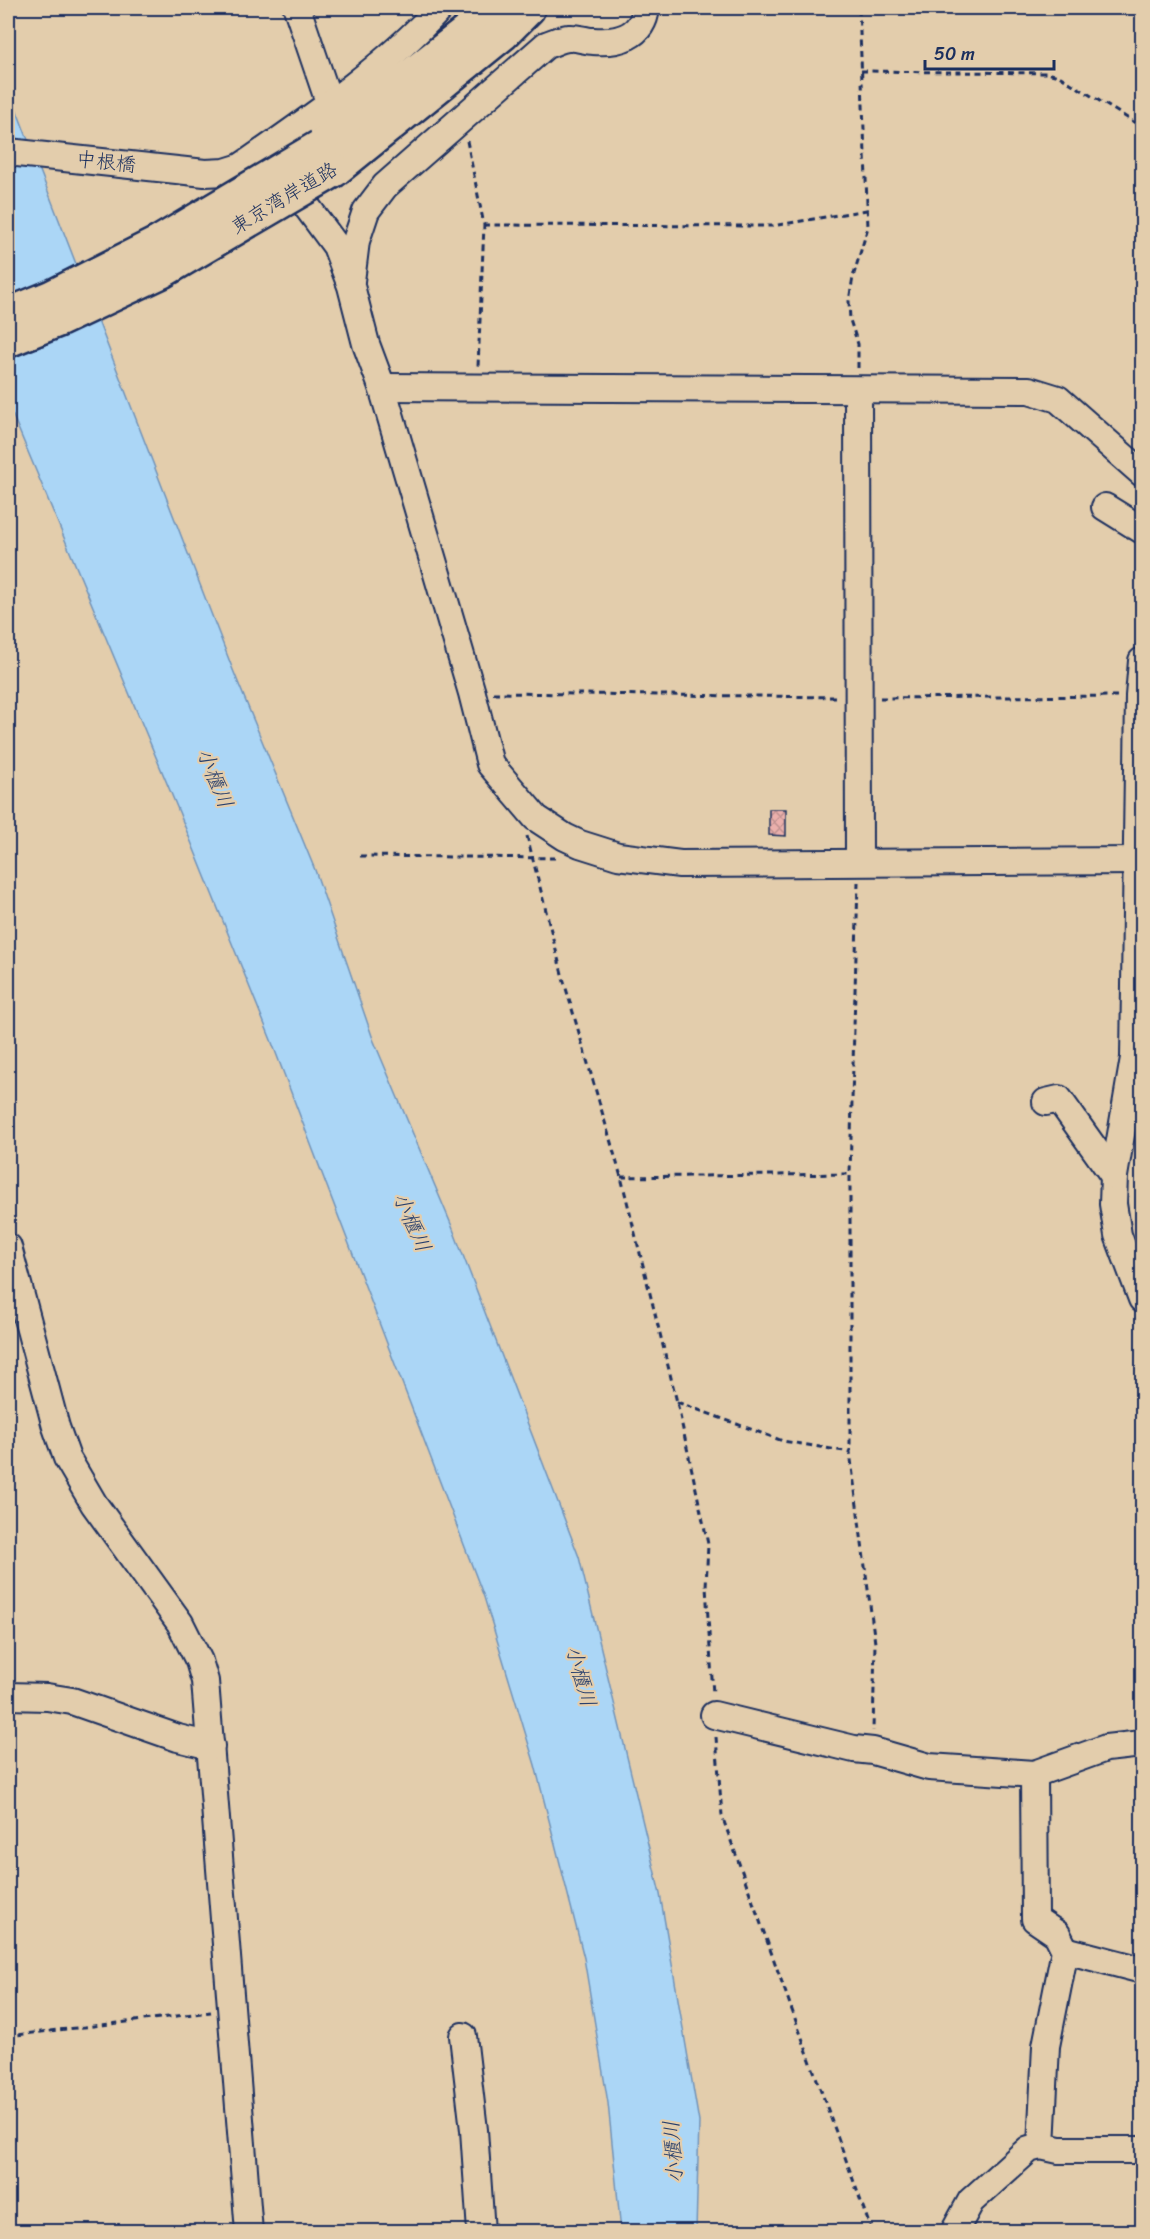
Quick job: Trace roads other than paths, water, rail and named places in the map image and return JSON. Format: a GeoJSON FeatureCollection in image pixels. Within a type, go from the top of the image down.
{"type":"FeatureCollection","features":[{"type":"Feature","properties":{"kind":"highway","name":"東京湾岸道路"},"geometry":{"type":"LineString","coordinates":[[8,315],[52,297],[327,159],[495,8]]}},
{"type":"Feature","properties":{"kind":"highway","name":"東京湾岸道路"},"geometry":{"type":"LineString","coordinates":[[8,340],[58,320],[162,271],[327,159],[502,34],[528,8]]}},
{"type":"Feature","properties":{"kind":"street"},"geometry":{"type":"LineString","coordinates":[[297,8],[330,105]]}},
{"type":"Feature","properties":{"kind":"street"},"geometry":{"type":"LineString","coordinates":[[242,167],[330,105],[440,8]]}},
{"type":"Feature","properties":{"kind":"street"},"geometry":{"type":"LineString","coordinates":[[351,286],[356,241],[366,211],[386,186],[546,45],[569,38],[619,41],[633,33],[645,18],[646,8]]}},
{"type":"Feature","properties":{"kind":"street","name":"中根橋"},"geometry":{"type":"LineString","coordinates":[[8,152],[205,172],[225,172],[242,167]]}},
{"type":"Feature","properties":{"kind":"street"},"geometry":{"type":"LineString","coordinates":[[242,167],[260,170],[305,204],[336,246],[351,286],[366,344],[382,387],[472,693],[490,764],[536,818],[565,837],[600,851],[633,859],[680,864],[1139,860]]}},
{"type":"Feature","properties":{"kind":"street"},"geometry":{"type":"LineString","coordinates":[[382,387],[1029,390],[1058,399],[1143,473]]}},
{"type":"Feature","properties":{"kind":"street"},"geometry":{"type":"LineString","coordinates":[[858,390],[859,861]]}},
{"type":"Feature","properties":{"kind":"street"},"geometry":{"type":"LineString","coordinates":[[1105,507],[1143,530]]}},
{"type":"Feature","properties":{"kind":"street"},"geometry":{"type":"LineString","coordinates":[[1143,661],[1139,696],[1139,860],[1134,1058],[1114,1176],[1113,1204],[1118,1235],[1143,1299]]}},
{"type":"Feature","properties":{"kind":"street"},"geometry":{"type":"LineString","coordinates":[[1046,1102],[1059,1099],[1114,1176]]}},
{"type":"Feature","properties":{"kind":"street"},"geometry":{"type":"LineString","coordinates":[[8,1247],[56,1427],[68,1458],[85,1491],[180,1623],[194,1649],[205,1681],[249,2232]]}},
{"type":"Feature","properties":{"kind":"street"},"geometry":{"type":"LineString","coordinates":[[8,1696],[47,1697],[72,1701],[178,1738],[211,1746]]}},
{"type":"Feature","properties":{"kind":"street"},"geometry":{"type":"LineString","coordinates":[[714,1715],[854,1749],[873,1751],[930,1767],[1034,1774],[1106,1748],[1143,1744]]}},
{"type":"Feature","properties":{"kind":"street"},"geometry":{"type":"LineString","coordinates":[[1034,1774],[1035,1919],[1057,1935],[1065,1950],[1046,2046],[1041,2146]]}},
{"type":"Feature","properties":{"kind":"street"},"geometry":{"type":"LineString","coordinates":[[1065,1950],[1143,1970]]}},
{"type":"Feature","properties":{"kind":"street"},"geometry":{"type":"LineString","coordinates":[[463,2036],[477,2164],[481,2232]]}},
{"type":"Feature","properties":{"kind":"street"},"geometry":{"type":"LineString","coordinates":[[954,2232],[971,2201],[1029,2149],[1041,2146],[1059,2150],[1143,2151]]}},
{"type":"Feature","properties":{"kind":"water","name":"小櫃川"},"geometry":{"type":"Polygon","coordinates":[[[8,88],[233,670],[315,870],[373,1039],[451,1224],[579,1557],[660,1894],[699,2122],[696,2231],[621,2231],[608,2103],[584,1958],[535,1765],[484,1597],[271,1040],[179,812],[8,404],[8,88]]]}}]}
